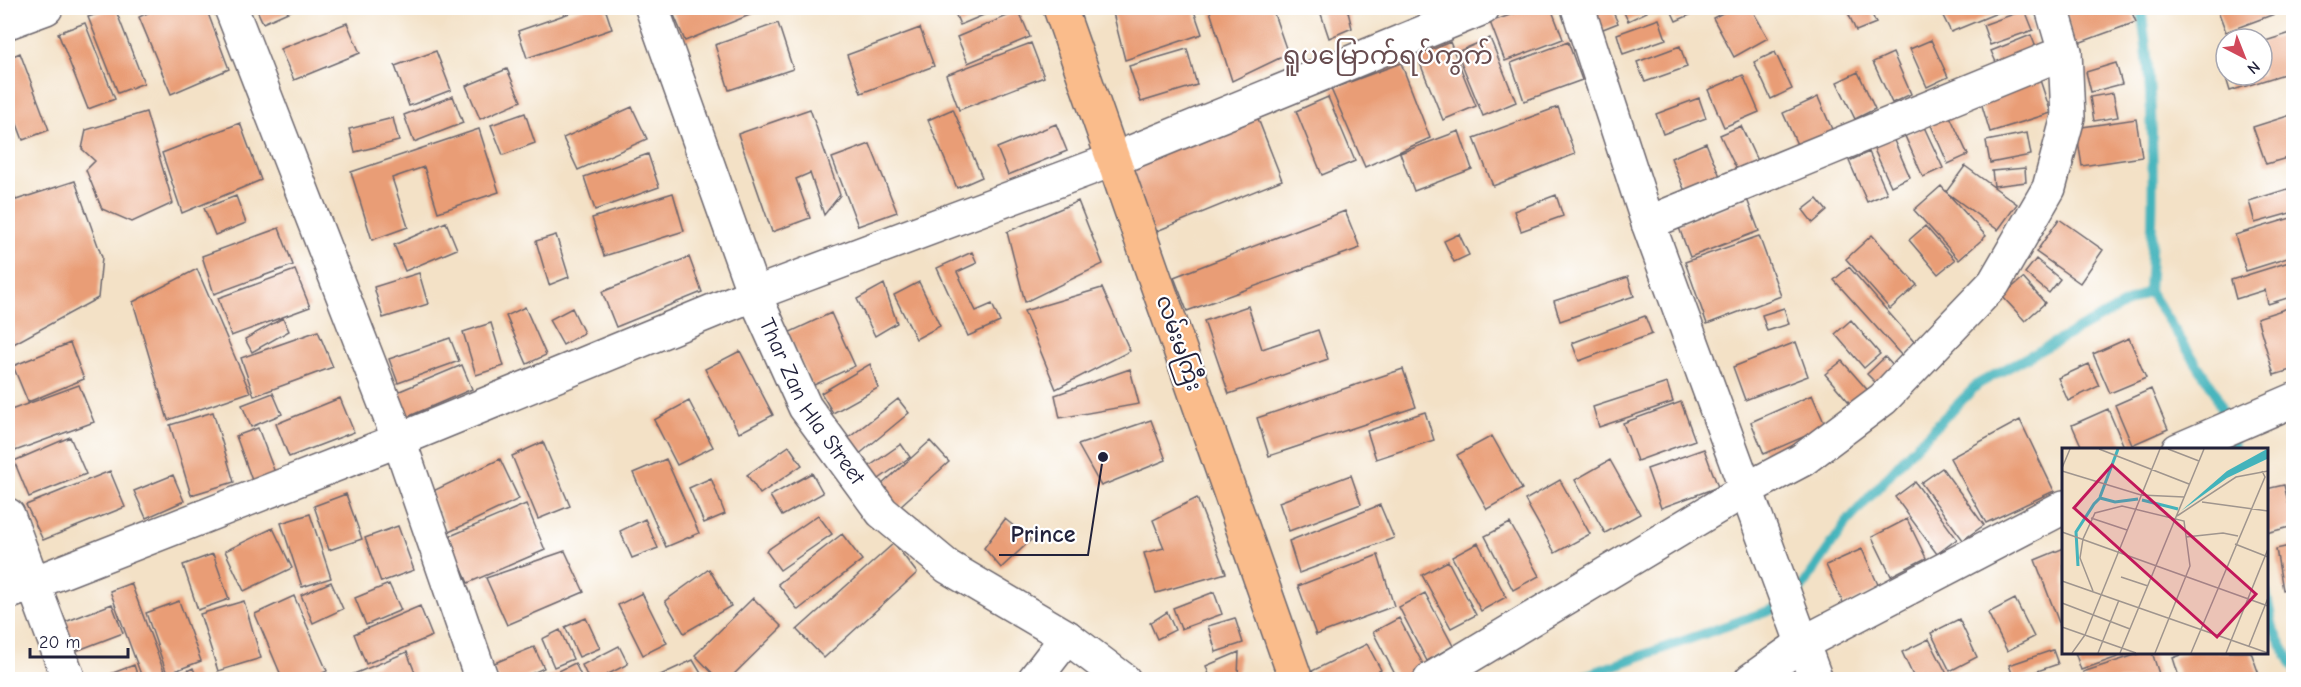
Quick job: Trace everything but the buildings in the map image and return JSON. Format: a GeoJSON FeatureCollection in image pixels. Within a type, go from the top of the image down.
{"type":"FeatureCollection","features":[{"type":"Feature","properties":{"kind":"main road","name":"လမ်းမကြီး"},"geometry":{"type":"LineString","coordinates":[[1060,8],[1115,159],[1296,680]]}},
{"type":"Feature","properties":{"kind":"street"},"geometry":{"type":"LineString","coordinates":[[8,22],[46,8]]}},
{"type":"Feature","properties":{"kind":"street"},"geometry":{"type":"LineString","coordinates":[[231,8],[399,440],[482,680]]}},
{"type":"Feature","properties":{"kind":"street","name":"Thar Zan Hla Street"},"geometry":{"type":"LineString","coordinates":[[652,8],[754,294],[805,407],[882,512],[948,567],[1066,637],[1124,680]]}},
{"type":"Feature","properties":{"kind":"street"},"geometry":{"type":"LineString","coordinates":[[20,588],[399,440],[754,294],[1115,159],[1483,8]]}},
{"type":"Feature","properties":{"kind":"street"},"geometry":{"type":"LineString","coordinates":[[1578,8],[1648,224],[1816,680]]}},
{"type":"Feature","properties":{"kind":"street"},"geometry":{"type":"LineString","coordinates":[[1430,680],[1745,490],[1802,460],[1883,399],[1994,283],[2049,188],[2068,117],[2065,52],[2052,8]]}},
{"type":"Feature","properties":{"kind":"street"},"geometry":{"type":"LineString","coordinates":[[1648,224],[2065,52]]}},
{"type":"Feature","properties":{"kind":"street"},"geometry":{"type":"LineString","coordinates":[[2182,448],[2294,400]]}},
{"type":"Feature","properties":{"kind":"street"},"geometry":{"type":"LineString","coordinates":[[1751,680],[1798,629],[2062,508]]}},
{"type":"Feature","properties":{"kind":"street"},"geometry":{"type":"LineString","coordinates":[[8,515],[20,588],[69,680]]}},
{"type":"Feature","properties":{"kind":"street"},"geometry":{"type":"LineString","coordinates":[[1035,680],[1066,637]]}},
{"type":"Feature","properties":{"kind":"waterway"},"geometry":{"type":"LineString","coordinates":[[1573,680],[1791,603],[1847,522],[1908,454],[1978,384],[2149,291],[2153,149],[2146,43],[2141,8]]}},
{"type":"Feature","properties":{"kind":"waterway"},"geometry":{"type":"LineString","coordinates":[[2149,291],[2215,392],[2234,448]]}},
{"type":"Feature","properties":{"kind":"waterway"},"geometry":{"type":"LineString","coordinates":[[2268,602],[2273,628],[2294,668]]}},
{"type":"Feature","properties":{"kind":"place","name":"Prince"},"geometry":{"type":"Point","coordinates":[1103,457]}},
{"type":"Feature","properties":{"kind":"district","name":"ရူပမြောက်ရပ်ကွက်"},"geometry":{"type":"Point","coordinates":[1388,56]}}]}
